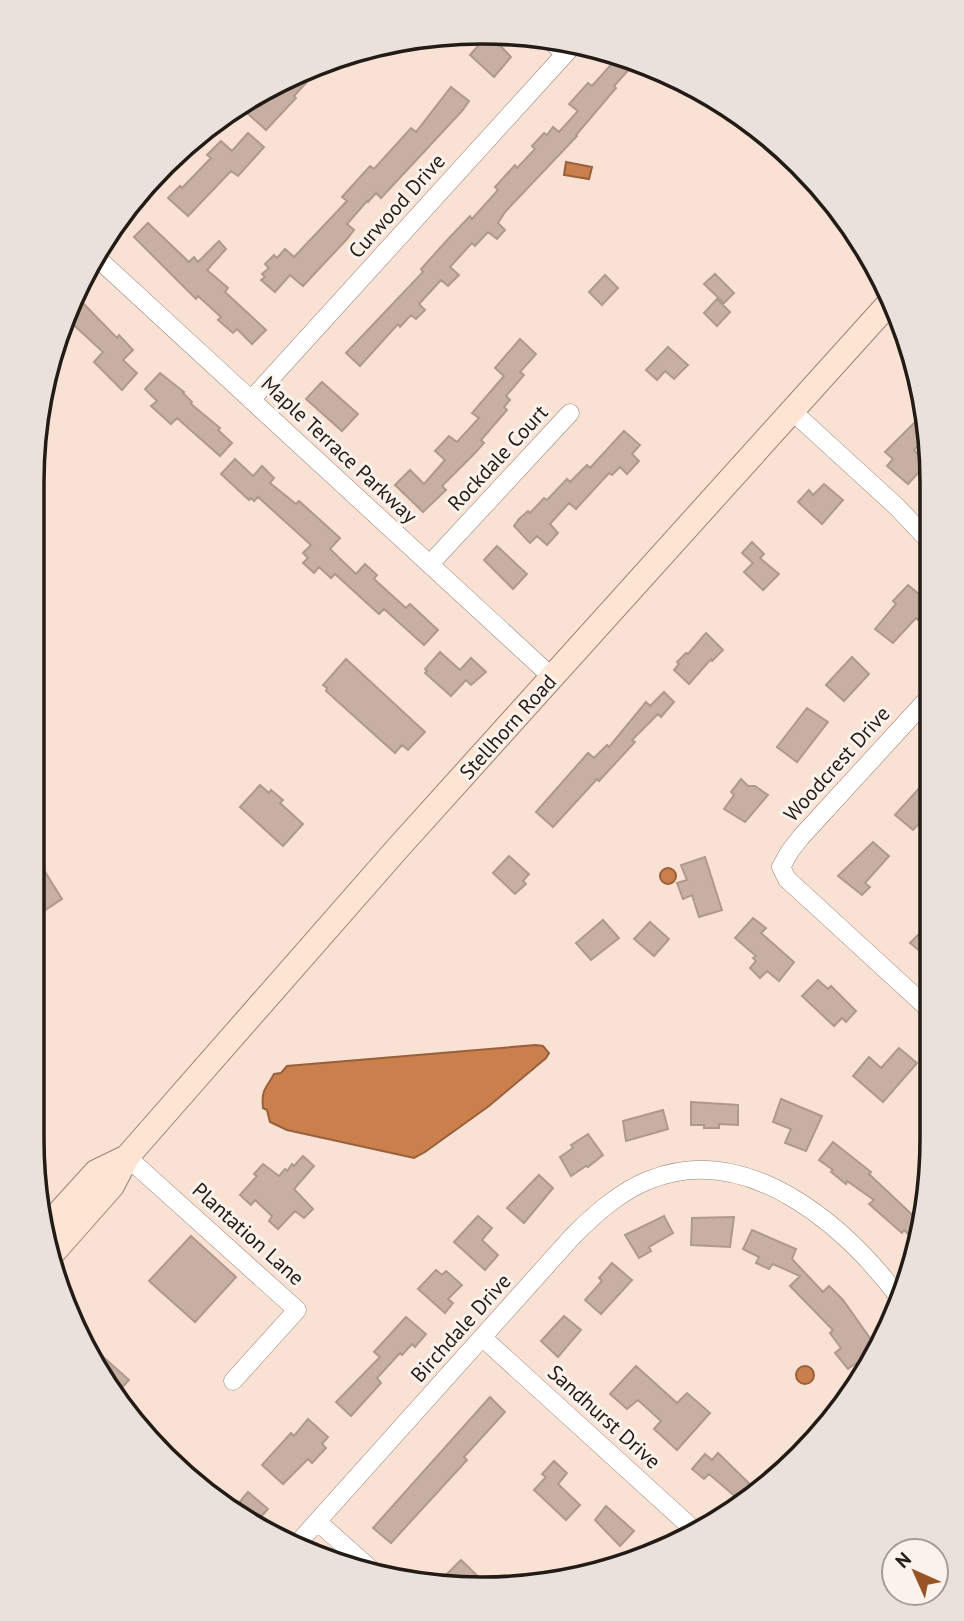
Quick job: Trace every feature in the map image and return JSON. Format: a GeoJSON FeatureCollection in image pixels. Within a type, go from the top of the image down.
{"type":"FeatureCollection","features":[{"type":"Feature","properties":{"kind":"main road","name":"Stellhorn Road"},"geometry":{"type":"LineString","coordinates":[[58,1247],[112,1186],[127,1157],[397,849],[884,308]]}},
{"type":"Feature","properties":{"kind":"main road","name":"Stellhorn Road"},"geometry":{"type":"LineString","coordinates":[[51,1221],[96,1172],[127,1157]]}},
{"type":"Feature","properties":{"kind":"street","name":"Curwood Drive"},"geometry":{"type":"LineString","coordinates":[[251,400],[566,52]]}},
{"type":"Feature","properties":{"kind":"street","name":"Maple Terrace Parkway"},"geometry":{"type":"LineString","coordinates":[[102,263],[552,677]]}},
{"type":"Feature","properties":{"kind":"street"},"geometry":{"type":"LineString","coordinates":[[792,411],[920,531]]}},
{"type":"Feature","properties":{"kind":"street","name":"Rockdale Court"},"geometry":{"type":"LineString","coordinates":[[430,564],[570,413]]}},
{"type":"Feature","properties":{"kind":"street","name":"Woodcrest Drive"},"geometry":{"type":"LineString","coordinates":[[920,707],[801,838],[781,867],[787,879],[920,1001]]}},
{"type":"Feature","properties":{"kind":"street","name":"Plantation Lane"},"geometry":{"type":"LineString","coordinates":[[127,1157],[297,1310],[233,1381]]}},
{"type":"Feature","properties":{"kind":"street","name":"Birchdale Drive"},"geometry":{"type":"LineString","coordinates":[[302,1539],[572,1237],[623,1193],[650,1179],[680,1172],[717,1171],[750,1177],[787,1194],[809,1208],[845,1240],[893,1290]]}},
{"type":"Feature","properties":{"kind":"street","name":"Sandhurst Drive"},"geometry":{"type":"LineString","coordinates":[[483,1338],[689,1525]]}},
{"type":"Feature","properties":{"kind":"street"},"geometry":{"type":"LineString","coordinates":[[318,1522],[360,1559]]}},
{"type":"Feature","properties":{"kind":"shaded area"},"geometry":{"type":"Polygon","coordinates":[[[566,162],[592,167],[589,179],[564,175],[566,162]]]}},
{"type":"Feature","properties":{"kind":"shaded area"},"geometry":{"type":"Polygon","coordinates":[[[665,868],[671,868],[676,876],[674,882],[665,884],[660,879],[660,873],[665,868]]]}},
{"type":"Feature","properties":{"kind":"shaded area"},"geometry":{"type":"Polygon","coordinates":[[[543,1046],[549,1053],[546,1058],[489,1106],[414,1158],[287,1130],[270,1122],[267,1110],[263,1108],[266,1086],[274,1074],[281,1073],[287,1066],[543,1046]]]}},
{"type":"Feature","properties":{"kind":"shaded area"},"geometry":{"type":"Polygon","coordinates":[[[801,1366],[809,1366],[814,1375],[812,1382],[801,1384],[796,1379],[796,1371],[801,1366]]]}},
{"type":"Feature","properties":{"kind":"building"},"geometry":{"type":"Polygon","coordinates":[[[479,44],[499,45],[511,57],[494,77],[470,55],[479,44]]]}},
{"type":"Feature","properties":{"kind":"building"},"geometry":{"type":"Polygon","coordinates":[[[612,64],[629,69],[577,136],[505,212],[498,223],[505,230],[497,239],[488,232],[475,246],[472,243],[450,267],[459,275],[448,286],[441,280],[419,304],[425,310],[416,319],[411,315],[400,327],[398,324],[360,366],[346,353],[423,272],[421,269],[450,237],[470,216],[472,219],[498,190],[495,187],[515,165],[517,168],[535,149],[532,146],[544,133],[547,135],[553,127],[559,132],[578,111],[569,104],[588,83],[592,86],[612,64]]]}},
{"type":"Feature","properties":{"kind":"building"},"geometry":{"type":"Polygon","coordinates":[[[309,79],[266,130],[247,113],[309,79]]]}},
{"type":"Feature","properties":{"kind":"building"},"geometry":{"type":"Polygon","coordinates":[[[451,87],[469,101],[463,110],[381,198],[376,193],[367,201],[347,224],[354,230],[303,286],[290,275],[275,292],[261,280],[265,277],[262,274],[269,268],[265,264],[274,255],[277,258],[285,249],[294,257],[347,201],[342,197],[370,166],[374,169],[411,128],[416,132],[451,87]]]}},
{"type":"Feature","properties":{"kind":"building"},"geometry":{"type":"Polygon","coordinates":[[[248,133],[264,147],[238,176],[231,171],[188,216],[168,198],[180,186],[182,188],[211,158],[207,155],[221,141],[232,151],[248,133]]]}},
{"type":"Feature","properties":{"kind":"building"},"geometry":{"type":"Polygon","coordinates":[[[148,223],[189,262],[194,257],[198,262],[219,241],[226,249],[207,270],[228,288],[225,292],[266,330],[252,344],[237,329],[233,333],[218,320],[221,317],[198,296],[196,299],[134,237],[148,223]]]}},
{"type":"Feature","properties":{"kind":"building"},"geometry":{"type":"Polygon","coordinates":[[[715,274],[734,293],[724,303],[704,284],[715,274]]]}},
{"type":"Feature","properties":{"kind":"building"},"geometry":{"type":"Polygon","coordinates":[[[605,275],[618,288],[602,305],[589,292],[605,275]]]}},
{"type":"Feature","properties":{"kind":"building"},"geometry":{"type":"Polygon","coordinates":[[[717,299],[730,312],[717,326],[704,313],[717,299]]]}},
{"type":"Feature","properties":{"kind":"building"},"geometry":{"type":"Polygon","coordinates":[[[82,302],[117,338],[119,335],[133,350],[123,360],[137,373],[122,390],[94,362],[103,352],[73,324],[82,302]]]}},
{"type":"Feature","properties":{"kind":"building"},"geometry":{"type":"Polygon","coordinates":[[[520,339],[536,354],[520,372],[524,375],[506,396],[510,400],[504,407],[507,410],[481,440],[484,443],[442,486],[446,490],[423,512],[395,485],[410,470],[424,484],[445,460],[435,451],[449,436],[457,442],[479,418],[472,413],[504,376],[495,368],[520,339]]]}},
{"type":"Feature","properties":{"kind":"building"},"geometry":{"type":"Polygon","coordinates":[[[668,347],[688,365],[674,379],[665,371],[657,380],[646,370],[668,347]]]}},
{"type":"Feature","properties":{"kind":"building"},"geometry":{"type":"Polygon","coordinates":[[[160,373],[184,392],[191,404],[220,428],[218,430],[232,443],[220,456],[177,418],[171,424],[151,406],[157,401],[145,389],[160,373]]]}},
{"type":"Feature","properties":{"kind":"building"},"geometry":{"type":"Polygon","coordinates":[[[322,382],[358,414],[342,431],[306,399],[322,382]]]}},
{"type":"Feature","properties":{"kind":"building"},"geometry":{"type":"Polygon","coordinates":[[[916,421],[918,446],[914,450],[919,455],[920,471],[908,484],[887,466],[893,459],[885,452],[916,421]]]}},
{"type":"Feature","properties":{"kind":"building"},"geometry":{"type":"Polygon","coordinates":[[[624,431],[640,445],[632,454],[639,461],[627,474],[620,467],[612,475],[609,473],[576,509],[569,503],[550,524],[558,533],[547,545],[537,536],[530,543],[514,526],[519,519],[528,511],[530,513],[544,498],[547,500],[567,479],[570,482],[587,465],[590,468],[624,431]]]}},
{"type":"Feature","properties":{"kind":"building"},"geometry":{"type":"Polygon","coordinates":[[[235,459],[253,476],[262,466],[274,478],[270,483],[296,504],[299,501],[340,538],[330,549],[356,574],[365,564],[377,575],[374,579],[406,608],[410,604],[438,630],[424,645],[384,609],[379,614],[335,574],[331,578],[319,567],[314,573],[303,563],[308,558],[303,553],[311,545],[258,497],[254,501],[251,498],[249,500],[221,474],[235,459]]]}},
{"type":"Feature","properties":{"kind":"building"},"geometry":{"type":"Polygon","coordinates":[[[824,484],[843,500],[822,524],[798,502],[809,490],[813,495],[824,484]]]}},
{"type":"Feature","properties":{"kind":"building"},"geometry":{"type":"Polygon","coordinates":[[[752,542],[764,554],[760,558],[779,574],[763,590],[744,572],[753,563],[742,553],[752,542]]]}},
{"type":"Feature","properties":{"kind":"building"},"geometry":{"type":"Polygon","coordinates":[[[497,546],[527,574],[513,589],[484,560],[497,546]]]}},
{"type":"Feature","properties":{"kind":"building"},"geometry":{"type":"Polygon","coordinates":[[[908,585],[920,595],[920,618],[918,620],[916,618],[893,643],[875,629],[896,604],[893,601],[908,585]]]}},
{"type":"Feature","properties":{"kind":"building"},"geometry":{"type":"Polygon","coordinates":[[[706,633],[723,650],[712,661],[711,659],[689,684],[674,670],[679,664],[677,662],[688,654],[706,633]]]}},
{"type":"Feature","properties":{"kind":"building"},"geometry":{"type":"Polygon","coordinates":[[[440,652],[460,670],[471,658],[486,672],[471,685],[466,680],[451,696],[425,673],[425,669],[440,652]]]}},
{"type":"Feature","properties":{"kind":"building"},"geometry":{"type":"Polygon","coordinates":[[[852,657],[869,674],[844,701],[826,685],[852,657]]]}},
{"type":"Feature","properties":{"kind":"building"},"geometry":{"type":"Polygon","coordinates":[[[346,659],[425,732],[408,750],[402,745],[395,753],[326,691],[327,688],[323,685],[346,659]]]}},
{"type":"Feature","properties":{"kind":"building"},"geometry":{"type":"Polygon","coordinates":[[[664,692],[674,702],[661,717],[658,714],[632,740],[635,742],[553,827],[536,812],[588,753],[594,758],[607,745],[609,747],[646,702],[650,706],[664,692]]]}},
{"type":"Feature","properties":{"kind":"building"},"geometry":{"type":"Polygon","coordinates":[[[807,708],[828,722],[797,762],[777,747],[807,708]]]}},
{"type":"Feature","properties":{"kind":"building"},"geometry":{"type":"Polygon","coordinates":[[[741,779],[748,786],[755,786],[768,795],[745,822],[724,809],[734,795],[731,792],[741,779]]]}},
{"type":"Feature","properties":{"kind":"building"},"geometry":{"type":"Polygon","coordinates":[[[260,785],[283,800],[280,803],[303,824],[283,846],[240,807],[260,785]]]}},
{"type":"Feature","properties":{"kind":"building"},"geometry":{"type":"Polygon","coordinates":[[[920,787],[920,823],[913,830],[895,815],[920,787]]]}},
{"type":"Feature","properties":{"kind":"building"},"geometry":{"type":"Polygon","coordinates":[[[873,842],[889,856],[865,883],[870,887],[862,895],[838,876],[873,842]]]}},
{"type":"Feature","properties":{"kind":"building"},"geometry":{"type":"Polygon","coordinates":[[[509,856],[529,874],[523,881],[526,884],[515,894],[493,873],[509,856]]]}},
{"type":"Feature","properties":{"kind":"building"},"geometry":{"type":"Polygon","coordinates":[[[705,857],[722,910],[699,917],[692,895],[683,899],[677,883],[687,880],[681,865],[705,857]]]}},
{"type":"Feature","properties":{"kind":"building"},"geometry":{"type":"Polygon","coordinates":[[[44,870],[62,899],[44,911],[44,870]]]}},
{"type":"Feature","properties":{"kind":"building"},"geometry":{"type":"Polygon","coordinates":[[[753,918],[766,928],[761,933],[794,962],[779,981],[767,971],[760,978],[750,968],[756,961],[753,958],[756,956],[735,938],[753,918]]]}},
{"type":"Feature","properties":{"kind":"building"},"geometry":{"type":"Polygon","coordinates":[[[603,920],[619,938],[591,960],[576,943],[603,920]]]}},
{"type":"Feature","properties":{"kind":"building"},"geometry":{"type":"Polygon","coordinates":[[[650,922],[669,939],[654,956],[634,939],[650,922]]]}},
{"type":"Feature","properties":{"kind":"building"},"geometry":{"type":"Polygon","coordinates":[[[920,933],[920,951],[910,943],[920,933]]]}},
{"type":"Feature","properties":{"kind":"building"},"geometry":{"type":"Polygon","coordinates":[[[818,980],[828,989],[831,986],[856,1011],[846,1022],[842,1018],[834,1026],[802,996],[818,980]]]}},
{"type":"Feature","properties":{"kind":"building"},"geometry":{"type":"Polygon","coordinates":[[[899,1048],[917,1063],[883,1102],[853,1076],[869,1057],[881,1068],[899,1048]]]}},
{"type":"Feature","properties":{"kind":"building"},"geometry":{"type":"Polygon","coordinates":[[[781,1099],[822,1116],[806,1151],[785,1143],[791,1129],[773,1122],[781,1099]]]}},
{"type":"Feature","properties":{"kind":"building"},"geometry":{"type":"Polygon","coordinates":[[[691,1102],[738,1105],[738,1125],[719,1124],[719,1128],[704,1128],[704,1125],[691,1125],[691,1102]]]}},
{"type":"Feature","properties":{"kind":"building"},"geometry":{"type":"Polygon","coordinates":[[[663,1110],[668,1129],[626,1141],[623,1121],[663,1110]]]}},
{"type":"Feature","properties":{"kind":"building"},"geometry":{"type":"Polygon","coordinates":[[[588,1134],[603,1155],[571,1176],[560,1157],[573,1148],[571,1145],[588,1134]]]}},
{"type":"Feature","properties":{"kind":"building"},"geometry":{"type":"Polygon","coordinates":[[[833,1142],[871,1172],[869,1174],[913,1216],[909,1235],[904,1230],[902,1233],[869,1204],[874,1200],[847,1181],[846,1184],[819,1160],[833,1142]]]}},
{"type":"Feature","properties":{"kind":"building"},"geometry":{"type":"Polygon","coordinates":[[[303,1156],[314,1166],[294,1189],[313,1209],[304,1218],[295,1211],[278,1229],[269,1221],[272,1216],[255,1200],[251,1205],[240,1195],[257,1176],[254,1174],[263,1164],[279,1176],[303,1156]]]}},
{"type":"Feature","properties":{"kind":"building"},"geometry":{"type":"Polygon","coordinates":[[[539,1175],[553,1188],[524,1223],[507,1208],[539,1175]]]}},
{"type":"Feature","properties":{"kind":"building"},"geometry":{"type":"Polygon","coordinates":[[[478,1216],[492,1228],[482,1240],[498,1255],[485,1270],[454,1242],[478,1216]]]}},
{"type":"Feature","properties":{"kind":"building"},"geometry":{"type":"Polygon","coordinates":[[[664,1216],[673,1233],[649,1247],[651,1251],[639,1258],[625,1235],[664,1216]]]}},
{"type":"Feature","properties":{"kind":"building"},"geometry":{"type":"Polygon","coordinates":[[[734,1217],[730,1247],[691,1245],[692,1218],[734,1217]]]}},
{"type":"Feature","properties":{"kind":"building"},"geometry":{"type":"Polygon","coordinates":[[[752,1230],[796,1249],[792,1259],[823,1292],[829,1286],[843,1300],[871,1340],[861,1360],[848,1369],[835,1353],[841,1348],[830,1333],[833,1330],[790,1286],[800,1276],[773,1264],[769,1269],[756,1263],[759,1257],[743,1249],[752,1230]]]}},
{"type":"Feature","properties":{"kind":"building"},"geometry":{"type":"Polygon","coordinates":[[[191,1236],[236,1277],[195,1322],[149,1281],[191,1236]]]}},
{"type":"Feature","properties":{"kind":"building"},"geometry":{"type":"Polygon","coordinates":[[[612,1263],[632,1280],[601,1314],[585,1300],[602,1281],[599,1278],[612,1263]]]}},
{"type":"Feature","properties":{"kind":"building"},"geometry":{"type":"Polygon","coordinates":[[[436,1270],[442,1275],[446,1271],[462,1285],[448,1299],[453,1303],[445,1313],[418,1289],[436,1270]]]}},
{"type":"Feature","properties":{"kind":"building"},"geometry":{"type":"Polygon","coordinates":[[[564,1316],[581,1330],[558,1357],[541,1341],[564,1316]]]}},
{"type":"Feature","properties":{"kind":"building"},"geometry":{"type":"Polygon","coordinates":[[[406,1317],[426,1334],[415,1347],[412,1344],[402,1355],[400,1353],[377,1378],[381,1383],[351,1416],[336,1402],[380,1357],[374,1352],[406,1317]]]}},
{"type":"Feature","properties":{"kind":"building"},"geometry":{"type":"Polygon","coordinates":[[[100,1354],[129,1380],[122,1388],[100,1354]]]}},
{"type":"Feature","properties":{"kind":"building"},"geometry":{"type":"Polygon","coordinates":[[[636,1366],[677,1403],[687,1393],[710,1413],[677,1450],[654,1429],[661,1421],[638,1400],[627,1409],[610,1394],[636,1366]]]}},
{"type":"Feature","properties":{"kind":"building"},"geometry":{"type":"Polygon","coordinates":[[[490,1397],[505,1412],[464,1457],[467,1460],[391,1543],[373,1528],[490,1397]]]}},
{"type":"Feature","properties":{"kind":"building"},"geometry":{"type":"Polygon","coordinates":[[[308,1419],[328,1437],[322,1444],[326,1448],[312,1463],[308,1459],[283,1484],[262,1465],[291,1433],[294,1436],[308,1419]]]}},
{"type":"Feature","properties":{"kind":"building"},"geometry":{"type":"Polygon","coordinates":[[[718,1453],[751,1485],[735,1496],[709,1474],[704,1479],[692,1469],[705,1454],[712,1460],[718,1453]]]}},
{"type":"Feature","properties":{"kind":"building"},"geometry":{"type":"Polygon","coordinates":[[[554,1461],[567,1473],[558,1484],[580,1505],[566,1520],[534,1490],[546,1477],[542,1474],[554,1461]]]}},
{"type":"Feature","properties":{"kind":"building"},"geometry":{"type":"Polygon","coordinates":[[[248,1492],[268,1509],[260,1517],[239,1503],[248,1492]]]}},
{"type":"Feature","properties":{"kind":"building"},"geometry":{"type":"Polygon","coordinates":[[[606,1506],[634,1531],[620,1546],[595,1520],[606,1506]]]}},
{"type":"Feature","properties":{"kind":"building"},"geometry":{"type":"Polygon","coordinates":[[[461,1560],[478,1577],[453,1576],[446,1575],[461,1560]]]}}]}
